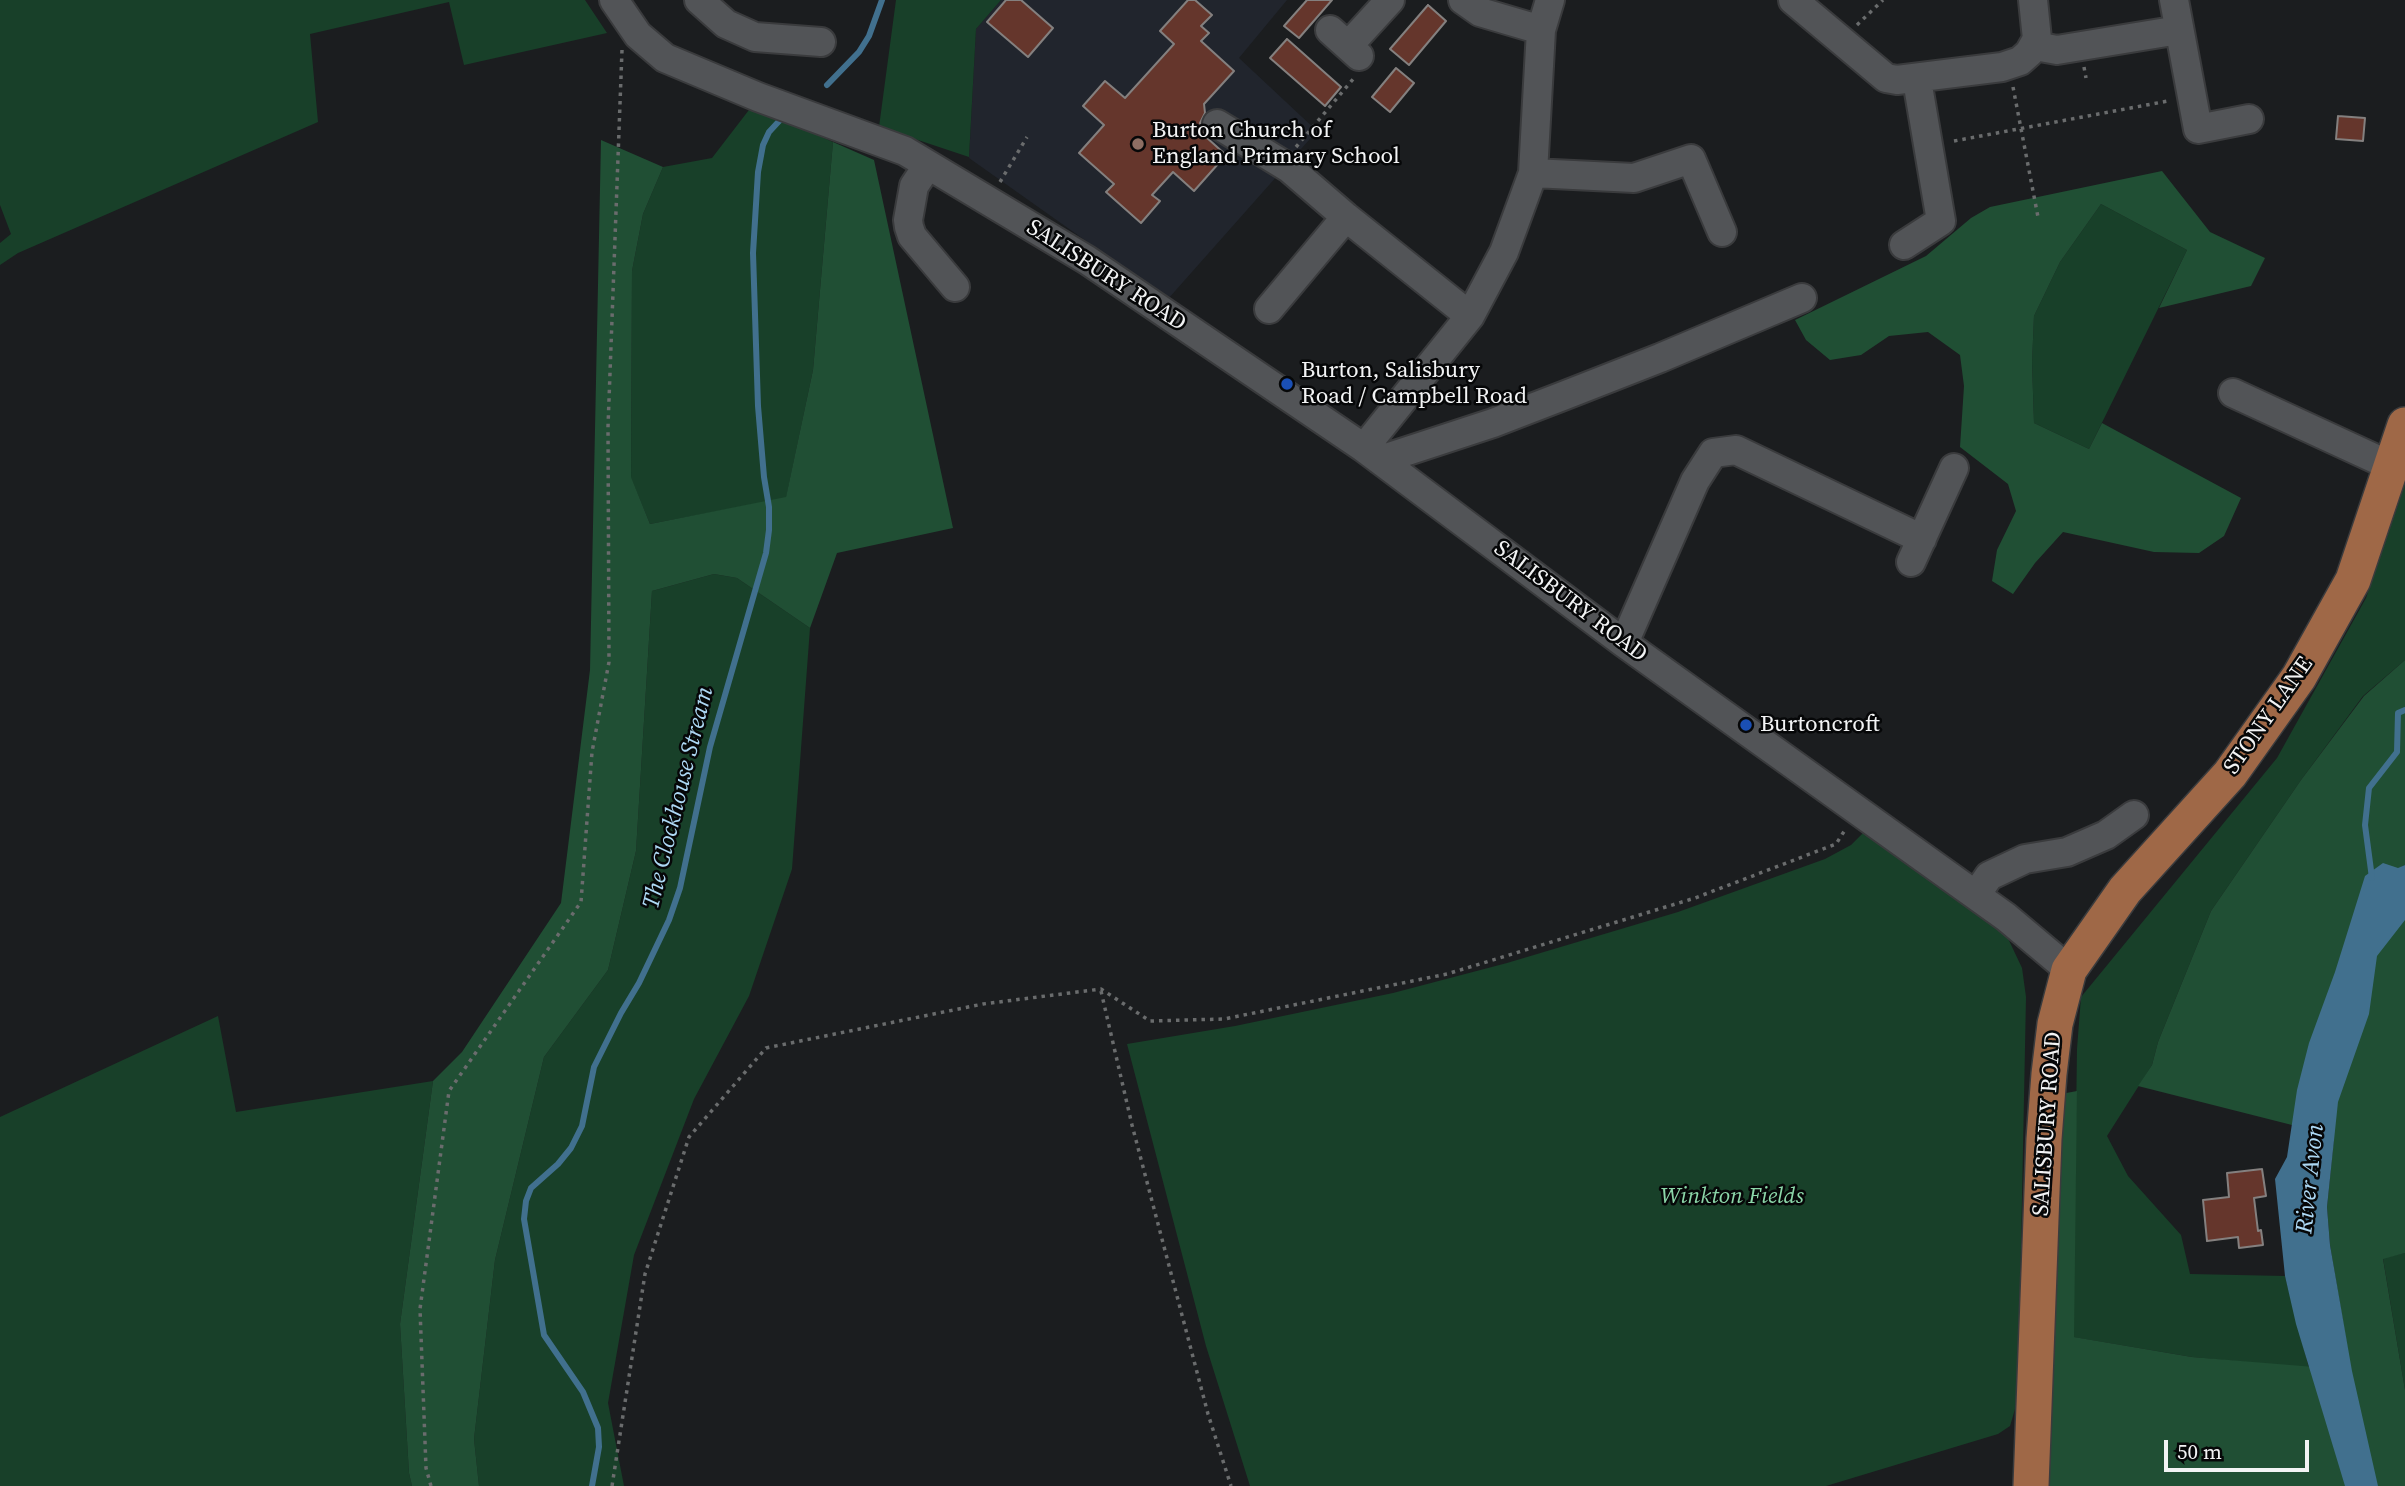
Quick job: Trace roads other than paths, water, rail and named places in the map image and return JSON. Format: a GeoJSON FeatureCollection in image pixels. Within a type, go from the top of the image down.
{"type":"FeatureCollection","features":[{"type":"Feature","properties":{"kind":"main road","name":"STONY LANE"},"geometry":{"type":"LineString","coordinates":[[2069,970],[2124,890],[2230,774],[2299,677],[2353,580],[2405,425]]}},
{"type":"Feature","properties":{"kind":"main road","name":"SALISBURY ROAD"},"geometry":{"type":"LineString","coordinates":[[2031,1486],[2045,1126],[2055,1024],[2069,970]]}},
{"type":"Feature","properties":{"kind":"street"},"geometry":{"type":"LineString","coordinates":[[699,0],[726,24],[755,37],[821,42]]}},
{"type":"Feature","properties":{"kind":"street"},"geometry":{"type":"LineString","coordinates":[[1346,44],[1390,0]]}},
{"type":"Feature","properties":{"kind":"street"},"geometry":{"type":"LineString","coordinates":[[1462,0],[1480,12],[1541,30]]}},
{"type":"Feature","properties":{"kind":"street"},"geometry":{"type":"LineString","coordinates":[[1372,454],[1470,316],[1504,252],[1533,173],[1541,30],[1550,0]]}},
{"type":"Feature","properties":{"kind":"street"},"geometry":{"type":"LineString","coordinates":[[1793,0],[1886,78],[1897,80],[1917,80],[2002,67],[2020,61],[2035,46],[2038,28],[2033,0]]}},
{"type":"Feature","properties":{"kind":"street"},"geometry":{"type":"LineString","coordinates":[[2174,0],[2198,129],[2249,119]]}},
{"type":"Feature","properties":{"kind":"street","name":"SALISBURY ROAD"},"geometry":{"type":"LineString","coordinates":[[619,7],[638,35],[665,58],[758,97],[905,150],[1087,260],[1372,454],[1624,643],[2006,917],[2069,970]]}},
{"type":"Feature","properties":{"kind":"street"},"geometry":{"type":"LineString","coordinates":[[2035,46],[2057,50],[2179,30]]}},
{"type":"Feature","properties":{"kind":"street"},"geometry":{"type":"LineString","coordinates":[[1904,245],[1941,221],[1917,80]]}},
{"type":"Feature","properties":{"kind":"street"},"geometry":{"type":"LineString","coordinates":[[1217,124],[1286,166],[1470,316]]}},
{"type":"Feature","properties":{"kind":"street"},"geometry":{"type":"LineString","coordinates":[[1533,173],[1634,178],[1691,159],[1722,232]]}},
{"type":"Feature","properties":{"kind":"street"},"geometry":{"type":"LineString","coordinates":[[928,165],[914,186],[909,227],[912,236],[955,287]]}},
{"type":"Feature","properties":{"kind":"street"},"geometry":{"type":"LineString","coordinates":[[1269,309],[1346,217]]}},
{"type":"Feature","properties":{"kind":"street"},"geometry":{"type":"LineString","coordinates":[[1372,454],[1493,423],[1660,358],[1802,298]]}},
{"type":"Feature","properties":{"kind":"street"},"geometry":{"type":"LineString","coordinates":[[2233,393],[2391,466]]}},
{"type":"Feature","properties":{"kind":"street"},"geometry":{"type":"LineString","coordinates":[[1624,643],[1695,481],[1713,453],[1736,450],[1917,551],[1954,468]]}},
{"type":"Feature","properties":{"kind":"street"},"geometry":{"type":"LineString","coordinates":[[1976,895],[1989,876],[2025,859],[2067,852],[2106,835],[2134,815]]}},
{"type":"Feature","properties":{"kind":"water","name":"River Avon"},"geometry":{"type":"Polygon","coordinates":[[[2383,863],[2398,868],[2405,865],[2405,920],[2377,956],[2369,1014],[2338,1102],[2327,1207],[2330,1245],[2352,1371],[2378,1486],[2345,1486],[2296,1324],[2285,1276],[2275,1179],[2287,1157],[2297,1090],[2309,1043],[2365,876],[2383,863]]]}},
{"type":"Feature","properties":{"kind":"waterway","name":"The Clockhouse Stream"},"geometry":{"type":"LineString","coordinates":[[827,85],[859,52],[869,36],[882,0]]}},
{"type":"Feature","properties":{"kind":"waterway","name":"The Clockhouse Stream"},"geometry":{"type":"LineString","coordinates":[[592,1486],[599,1447],[598,1428],[583,1392],[544,1335],[524,1219],[526,1201],[531,1188],[558,1164],[571,1148],[582,1126],[594,1067],[669,920],[680,888],[710,747],[766,553],[769,507],[758,406],[753,253],[758,172],[763,145],[769,132],[781,119]]}},
{"type":"Feature","properties":{"kind":"waterway"},"geometry":{"type":"LineString","coordinates":[[2372,878],[2365,825],[2369,788],[2397,752],[2398,713],[2405,710]]}},
{"type":"Feature","properties":{"kind":"place","name":"Burton Church of England Primary School"},"geometry":{"type":"Point","coordinates":[1138,144]}},
{"type":"Feature","properties":{"kind":"place","name":"Burton, Salisbury Road / Campbell Road"},"geometry":{"type":"Point","coordinates":[1287,384]}},
{"type":"Feature","properties":{"kind":"place","name":"Burtoncroft"},"geometry":{"type":"Point","coordinates":[1746,725]}},
{"type":"Feature","properties":{"kind":"park label","name":"Winkton Fields"},"geometry":{"type":"Point","coordinates":[1732,1197]}}]}
